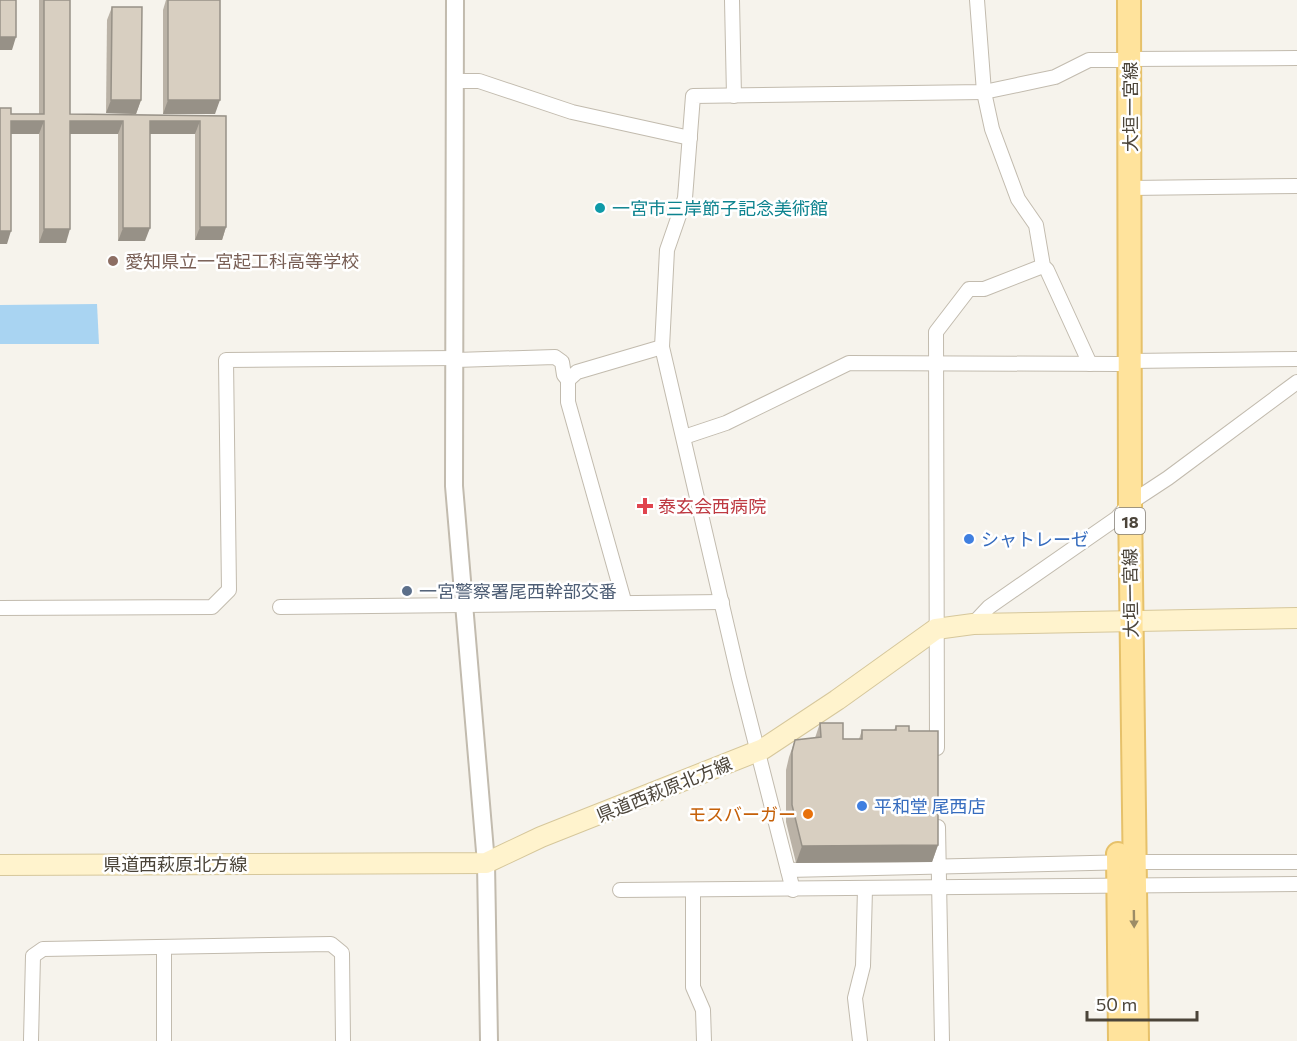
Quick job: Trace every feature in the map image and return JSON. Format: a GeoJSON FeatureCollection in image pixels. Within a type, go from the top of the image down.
{"type":"FeatureCollection","features":[{"type":"Feature","properties":{"kind":"main road","name":"大垣一宮線"},"geometry":{"type":"LineString","coordinates":[[1117,0],[1124,59],[1130,188],[1124,362]]}},
{"type":"Feature","properties":{"kind":"main road","name":"大垣一宮線"},"geometry":{"type":"LineString","coordinates":[[1120,1041],[1126,885],[1123,510],[1124,59],[1129,0]]}},
{"type":"Feature","properties":{"kind":"main road","name":"県道西萩原北方線"},"geometry":{"type":"LineString","coordinates":[[0,865],[486,863],[542,837],[758,752],[837,700],[936,629],[973,624],[1297,618]]}},
{"type":"Feature","properties":{"kind":"main road","name":"大垣一宮線"},"geometry":{"type":"LineString","coordinates":[[1126,885],[1137,1041]]}},
{"type":"Feature","properties":{"kind":"street"},"geometry":{"type":"LineString","coordinates":[[455,0],[454,486],[486,863],[489,1041]]}},
{"type":"Feature","properties":{"kind":"street"},"geometry":{"type":"LineString","coordinates":[[732,0],[735,96]]}},
{"type":"Feature","properties":{"kind":"street"},"geometry":{"type":"LineString","coordinates":[[977,0],[984,92],[992,129],[1018,199],[1036,225],[1043,266],[1047,270],[1090,364]]}},
{"type":"Feature","properties":{"kind":"street"},"geometry":{"type":"LineString","coordinates":[[793,890],[662,347],[667,250],[685,198],[693,96],[984,92],[1054,76],[1089,60],[1297,58]]}},
{"type":"Feature","properties":{"kind":"street"},"geometry":{"type":"LineString","coordinates":[[455,81],[479,81],[572,112],[690,138]]}},
{"type":"Feature","properties":{"kind":"street"},"geometry":{"type":"LineString","coordinates":[[1130,188],[1297,186]]}},
{"type":"Feature","properties":{"kind":"street"},"geometry":{"type":"LineString","coordinates":[[937,762],[936,333],[969,289],[984,290],[1043,266]]}},
{"type":"Feature","properties":{"kind":"street"},"geometry":{"type":"LineString","coordinates":[[568,380],[577,372],[608,365],[615,360],[662,347]]}},
{"type":"Feature","properties":{"kind":"street"},"geometry":{"type":"LineString","coordinates":[[0,608],[212,607],[229,590],[226,360],[555,357],[562,362],[564,375],[568,380],[568,402],[624,602]]}},
{"type":"Feature","properties":{"kind":"street"},"geometry":{"type":"LineString","coordinates":[[684,437],[726,423],[849,363],[1090,364],[1297,359]]}},
{"type":"Feature","properties":{"kind":"street"},"geometry":{"type":"LineString","coordinates":[[973,624],[989,607],[1297,382]]}},
{"type":"Feature","properties":{"kind":"street"},"geometry":{"type":"LineString","coordinates":[[280,607],[722,602]]}},
{"type":"Feature","properties":{"kind":"street"},"geometry":{"type":"LineString","coordinates":[[937,809],[942,1041]]}},
{"type":"Feature","properties":{"kind":"street"},"geometry":{"type":"LineString","coordinates":[[788,870],[1126,862],[1297,862]]}},
{"type":"Feature","properties":{"kind":"street"},"geometry":{"type":"LineString","coordinates":[[620,890],[865,890],[1297,884]]}},
{"type":"Feature","properties":{"kind":"street"},"geometry":{"type":"LineString","coordinates":[[693,890],[693,987],[703,1010],[704,1041]]}},
{"type":"Feature","properties":{"kind":"street"},"geometry":{"type":"LineString","coordinates":[[860,1041],[855,998],[864,966],[865,890]]}},
{"type":"Feature","properties":{"kind":"street"},"geometry":{"type":"LineString","coordinates":[[31,1040],[33,956],[43,949],[331,944],[342,952],[343,1041]]}},
{"type":"Feature","properties":{"kind":"street"},"geometry":{"type":"LineString","coordinates":[[164,947],[164,1041]]}},
{"type":"Feature","properties":{"kind":"water"},"geometry":{"type":"Polygon","coordinates":[[[97,304],[99,344],[0,344],[0,305],[97,304]]]}},
{"type":"Feature","properties":{"kind":"building"},"geometry":{"type":"Polygon","coordinates":[[[0,0],[16,0],[16,37],[0,37],[0,0]]]}},
{"type":"Feature","properties":{"kind":"building"},"geometry":{"type":"Polygon","coordinates":[[[44,0],[70,0],[70,114],[226,116],[226,227],[200,227],[200,121],[150,121],[150,228],[123,228],[123,121],[70,121],[70,229],[44,229],[44,121],[11,121],[11,231],[0,231],[0,108],[11,108],[11,114],[44,114],[44,0]]]}},
{"type":"Feature","properties":{"kind":"building"},"geometry":{"type":"Polygon","coordinates":[[[168,0],[220,0],[220,100],[168,100],[168,0]]]}},
{"type":"Feature","properties":{"kind":"building"},"geometry":{"type":"Polygon","coordinates":[[[112,7],[142,7],[141,100],[111,100],[112,7]]]}},
{"type":"Feature","properties":{"kind":"building"},"geometry":{"type":"Polygon","coordinates":[[[820,723],[843,723],[843,739],[862,739],[862,730],[896,730],[896,726],[909,726],[909,731],[938,731],[938,845],[802,846],[792,805],[792,752],[795,740],[821,737],[820,723]]]}},
{"type":"Feature","properties":{"kind":"place","name":"一宮市三岸節子記念美術館"},"geometry":{"type":"Point","coordinates":[600,208]}},
{"type":"Feature","properties":{"kind":"place","name":"愛知県立一宮起工科高等学校"},"geometry":{"type":"Point","coordinates":[113,261]}},
{"type":"Feature","properties":{"kind":"place","name":"泰玄会西病院"},"geometry":{"type":"Point","coordinates":[645,506]}},
{"type":"Feature","properties":{"kind":"place","name":"シャトレーゼ"},"geometry":{"type":"Point","coordinates":[969,539]}},
{"type":"Feature","properties":{"kind":"place","name":"一宮警察署尾西幹部交番"},"geometry":{"type":"Point","coordinates":[407,591]}},
{"type":"Feature","properties":{"kind":"place","name":"平和堂 尾西店"},"geometry":{"type":"Point","coordinates":[862,806]}},
{"type":"Feature","properties":{"kind":"place","name":"モスバーガー"},"geometry":{"type":"Point","coordinates":[808,814]}}]}
